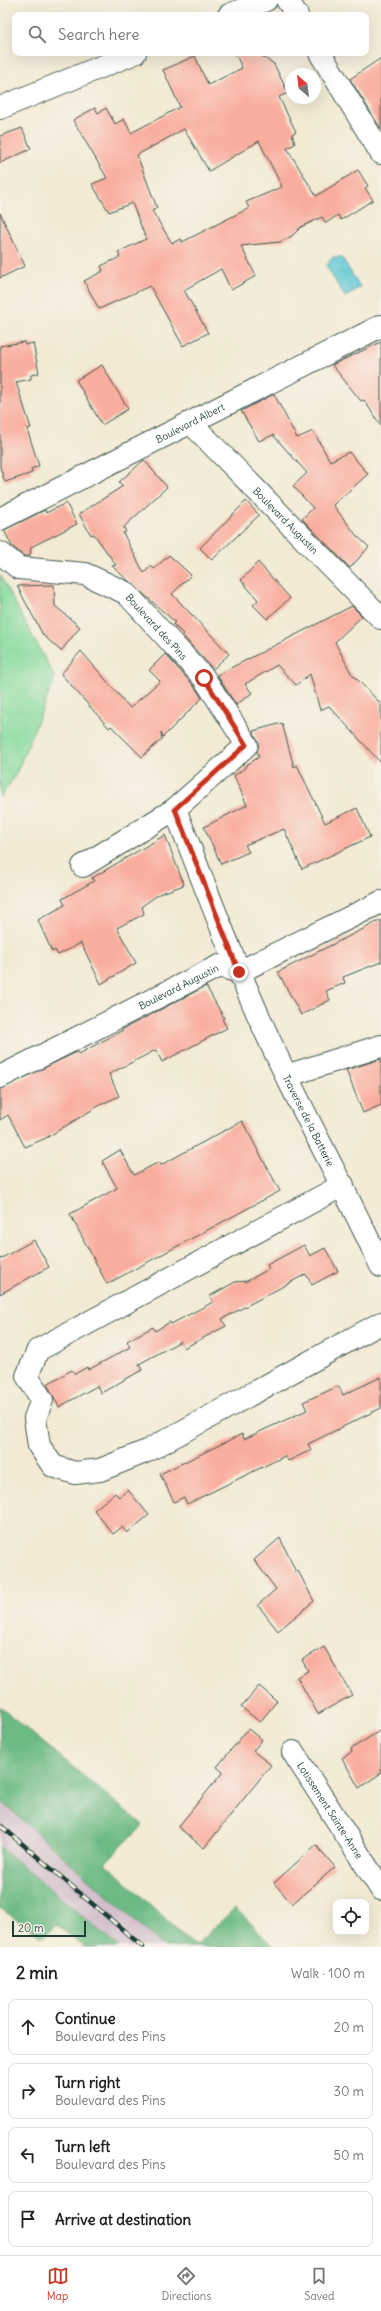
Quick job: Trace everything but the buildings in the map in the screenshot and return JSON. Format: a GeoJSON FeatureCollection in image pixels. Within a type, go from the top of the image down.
{"type":"FeatureCollection","features":[{"type":"Feature","properties":{"kind":"street"},"geometry":{"type":"LineString","coordinates":[[236,12],[266,0]]}},
{"type":"Feature","properties":{"kind":"street"},"geometry":{"type":"LineString","coordinates":[[287,0],[295,12]]}},
{"type":"Feature","properties":{"kind":"street"},"geometry":{"type":"LineString","coordinates":[[0,108],[128,56]]}},
{"type":"Feature","properties":{"kind":"street"},"geometry":{"type":"LineString","coordinates":[[322,56],[381,153]]}},
{"type":"Feature","properties":{"kind":"street","name":"Boulevard Albert"},"geometry":{"type":"LineString","coordinates":[[0,519],[381,326]]}},
{"type":"Feature","properties":{"kind":"street","name":"Boulevard Augustin"},"geometry":{"type":"LineString","coordinates":[[191,423],[381,618]]}},
{"type":"Feature","properties":{"kind":"street","name":"Boulevard des Pins"},"geometry":{"type":"LineString","coordinates":[[0,553],[19,568],[85,574],[126,593],[204,678],[246,745],[175,809]]}},
{"type":"Feature","properties":{"kind":"street"},"geometry":{"type":"LineString","coordinates":[[84,866],[175,809],[239,972],[381,902]]}},
{"type":"Feature","properties":{"kind":"street","name":"Boulevard Augustin"},"geometry":{"type":"LineString","coordinates":[[0,1077],[219,966],[239,972]]}},
{"type":"Feature","properties":{"kind":"street","name":"Traverse de la Batterie"},"geometry":{"type":"LineString","coordinates":[[239,972],[286,1076],[343,1185],[381,1266]]}},
{"type":"Feature","properties":{"kind":"street"},"geometry":{"type":"LineString","coordinates":[[286,1076],[381,1046]]}},
{"type":"Feature","properties":{"kind":"street"},"geometry":{"type":"LineString","coordinates":[[343,1185],[38,1350],[27,1376],[42,1400],[35,1418],[39,1446],[53,1466],[75,1473],[100,1470],[147,1451],[381,1323]]}},
{"type":"Feature","properties":{"kind":"street","name":"Lotissement Sainte-Anne"},"geometry":{"type":"LineString","coordinates":[[293,1752],[381,1889]]}},
{"type":"Feature","properties":{"kind":"shaded area"},"geometry":{"type":"Polygon","coordinates":[[[0,1800],[166,1947],[119,1947],[0,1847],[0,1800]]]}},
{"type":"Feature","properties":{"kind":"green space"},"geometry":{"type":"Polygon","coordinates":[[[0,575],[55,678],[16,774],[0,798],[0,575]]]}},
{"type":"Feature","properties":{"kind":"green space"},"geometry":{"type":"Polygon","coordinates":[[[0,1707],[143,1825],[105,1863],[195,1946],[235,1908],[275,1947],[166,1947],[158,1941],[0,1800],[0,1707]]]}},
{"type":"Feature","properties":{"kind":"green space"},"geometry":{"type":"Polygon","coordinates":[[[0,1847],[119,1947],[84,1947],[56,1925],[43,1938],[0,1908],[0,1847]]]}},
{"type":"Feature","properties":{"kind":"water"},"geometry":{"type":"Polygon","coordinates":[[[341,256],[360,287],[345,297],[326,266],[333,257],[338,258],[341,256]]]}},
{"type":"Feature","properties":{"kind":"railway"},"geometry":{"type":"LineString","coordinates":[[0,1825],[143,1947]]}},
{"type":"Feature","properties":{"kind":"route"},"geometry":{"type":"LineString","coordinates":[[204,678],[246,745],[175,809],[239,972]]}}]}
